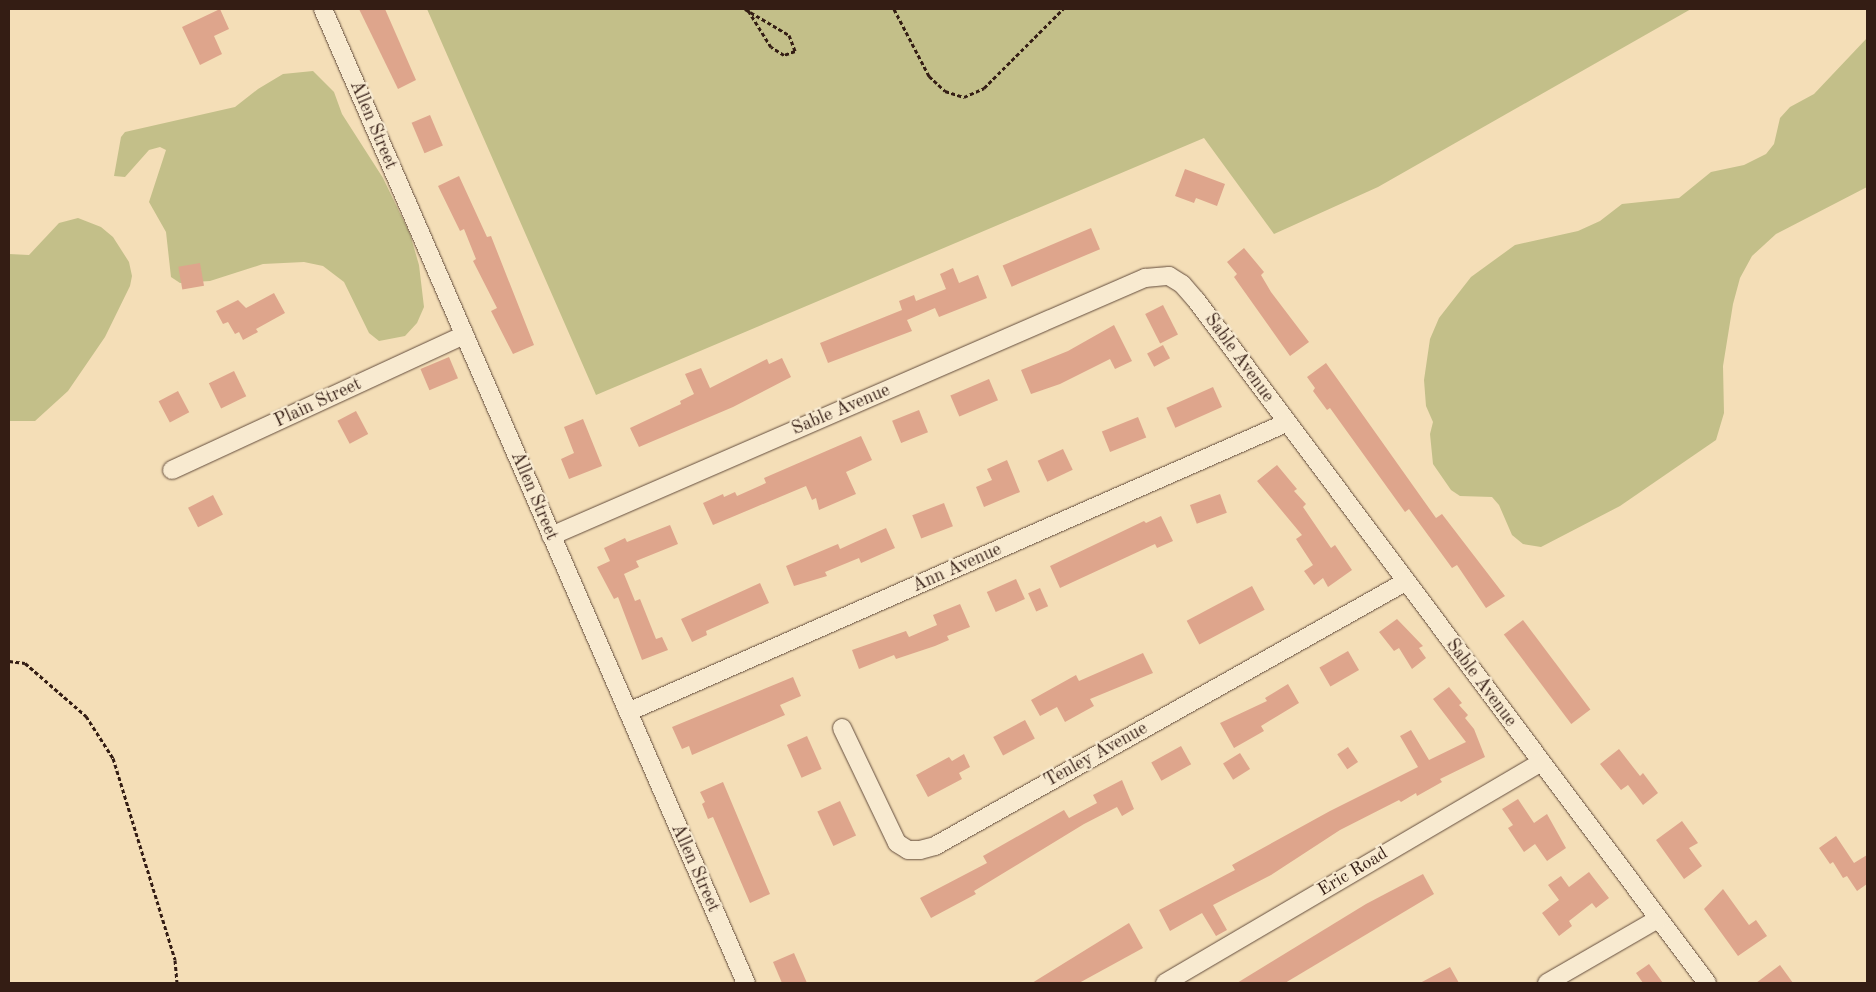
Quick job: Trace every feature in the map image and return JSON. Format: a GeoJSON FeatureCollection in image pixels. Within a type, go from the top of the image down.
{"type":"FeatureCollection","features":[{"type":"Feature","properties":{"kind":"street","name":"Allen Street"},"geometry":{"type":"LineString","coordinates":[[323,9],[746,983]]}},
{"type":"Feature","properties":{"kind":"street","name":"Sable Avenue"},"geometry":{"type":"LineString","coordinates":[[551,536],[1145,278],[1169,276],[1187,289],[1707,983]]}},
{"type":"Feature","properties":{"kind":"street","name":"Plain Street"},"geometry":{"type":"LineString","coordinates":[[172,470],[464,335]]}},
{"type":"Feature","properties":{"kind":"street","name":"Ann Avenue"},"geometry":{"type":"LineString","coordinates":[[628,712],[1286,423]]}},
{"type":"Feature","properties":{"kind":"street","name":"Tenley Avenue"},"geometry":{"type":"LineString","coordinates":[[842,728],[897,843],[908,850],[920,850],[935,846],[1405,582]]}},
{"type":"Feature","properties":{"kind":"street","name":"Eric Road"},"geometry":{"type":"LineString","coordinates":[[1165,983],[1541,762]]}},
{"type":"Feature","properties":{"kind":"street"},"geometry":{"type":"LineString","coordinates":[[1547,983],[1658,919]]}},
{"type":"Feature","properties":{"kind":"path"},"geometry":{"type":"LineString","coordinates":[[746,9],[790,35],[795,51],[784,55],[771,47],[746,9]]}},
{"type":"Feature","properties":{"kind":"path"},"geometry":{"type":"LineString","coordinates":[[894,9],[903,21],[929,76],[945,91],[964,97],[984,88],[1063,9]]}},
{"type":"Feature","properties":{"kind":"path"},"geometry":{"type":"LineString","coordinates":[[9,660],[24,663],[86,716],[113,758],[175,960],[176,983]]}},
{"type":"Feature","properties":{"kind":"shaded area"},"geometry":{"type":"Polygon","coordinates":[[[427,9],[1691,9],[1378,187],[1274,234],[1204,138],[596,395],[427,9]]]}},
{"type":"Feature","properties":{"kind":"shaded area"},"geometry":{"type":"Polygon","coordinates":[[[1867,38],[1867,187],[1776,234],[1752,256],[1740,278],[1733,304],[1723,366],[1724,413],[1716,440],[1620,506],[1541,547],[1523,544],[1512,535],[1499,505],[1492,497],[1460,496],[1451,490],[1433,464],[1430,434],[1433,422],[1426,406],[1424,380],[1430,339],[1439,318],[1471,277],[1515,245],[1578,231],[1600,221],[1622,204],[1679,198],[1711,172],[1744,165],[1766,154],[1774,144],[1780,118],[1790,107],[1814,94],[1867,38]]]}},
{"type":"Feature","properties":{"kind":"shaded area"},"geometry":{"type":"Polygon","coordinates":[[[313,71],[334,92],[342,114],[383,178],[410,234],[419,265],[424,307],[417,323],[405,336],[379,341],[369,333],[344,282],[323,266],[304,262],[263,264],[210,281],[180,283],[171,277],[166,232],[149,202],[166,150],[160,147],[149,150],[125,177],[114,176],[121,137],[125,132],[235,107],[258,89],[283,74],[313,71]]]}},
{"type":"Feature","properties":{"kind":"shaded area"},"geometry":{"type":"Polygon","coordinates":[[[78,218],[101,227],[113,237],[129,262],[132,276],[130,286],[105,337],[68,391],[35,421],[9,421],[9,254],[29,255],[59,223],[78,218]]]}},
{"type":"Feature","properties":{"kind":"building"},"geometry":{"type":"Polygon","coordinates":[[[220,9],[229,29],[214,36],[222,54],[200,65],[182,27],[220,9]]]}},
{"type":"Feature","properties":{"kind":"building"},"geometry":{"type":"Polygon","coordinates":[[[359,9],[385,9],[416,80],[398,89],[359,9]]]}},
{"type":"Feature","properties":{"kind":"building"},"geometry":{"type":"Polygon","coordinates":[[[430,115],[443,145],[424,153],[412,123],[430,115]]]}},
{"type":"Feature","properties":{"kind":"building"},"geometry":{"type":"Polygon","coordinates":[[[1185,169],[1225,184],[1217,206],[1196,198],[1194,203],[1175,196],[1185,169]]]}},
{"type":"Feature","properties":{"kind":"building"},"geometry":{"type":"Polygon","coordinates":[[[459,176],[487,237],[491,236],[534,345],[513,354],[491,311],[497,308],[473,261],[476,259],[464,229],[460,231],[438,186],[459,176]]]}},
{"type":"Feature","properties":{"kind":"building"},"geometry":{"type":"Polygon","coordinates":[[[1091,228],[1100,249],[1012,287],[1003,266],[1091,228]]]}},
{"type":"Feature","properties":{"kind":"building"},"geometry":{"type":"Polygon","coordinates":[[[1244,248],[1264,272],[1261,275],[1271,292],[1309,342],[1290,356],[1234,277],[1237,274],[1227,262],[1244,248]]]}},
{"type":"Feature","properties":{"kind":"building"},"geometry":{"type":"Polygon","coordinates":[[[200,263],[204,286],[182,289],[178,267],[200,263]]]}},
{"type":"Feature","properties":{"kind":"building"},"geometry":{"type":"Polygon","coordinates":[[[953,268],[959,283],[978,275],[987,298],[939,317],[935,308],[907,320],[912,331],[828,363],[820,343],[902,310],[899,301],[914,295],[916,301],[946,289],[940,274],[953,268]]]}},
{"type":"Feature","properties":{"kind":"building"},"geometry":{"type":"Polygon","coordinates":[[[274,293],[285,313],[256,329],[258,332],[243,340],[239,332],[235,334],[228,322],[223,324],[216,311],[238,300],[246,308],[274,293]]]}},
{"type":"Feature","properties":{"kind":"building"},"geometry":{"type":"Polygon","coordinates":[[[1163,305],[1178,334],[1160,343],[1145,314],[1163,305]]]}},
{"type":"Feature","properties":{"kind":"building"},"geometry":{"type":"Polygon","coordinates":[[[1114,325],[1132,361],[1115,369],[1110,359],[1060,384],[1031,394],[1021,370],[1068,351],[1114,325]]]}},
{"type":"Feature","properties":{"kind":"building"},"geometry":{"type":"Polygon","coordinates":[[[1163,345],[1170,358],[1154,367],[1147,353],[1163,345]]]}},
{"type":"Feature","properties":{"kind":"building"},"geometry":{"type":"Polygon","coordinates":[[[449,357],[458,378],[429,390],[420,369],[449,357]]]}},
{"type":"Feature","properties":{"kind":"building"},"geometry":{"type":"Polygon","coordinates":[[[782,358],[791,377],[733,407],[639,447],[630,428],[681,404],[680,401],[694,394],[685,374],[701,368],[710,388],[767,359],[769,364],[782,358]]]}},
{"type":"Feature","properties":{"kind":"building"},"geometry":{"type":"Polygon","coordinates":[[[1326,363],[1436,518],[1442,514],[1505,596],[1486,608],[1457,565],[1452,568],[1409,509],[1405,512],[1330,408],[1327,410],[1313,391],[1315,388],[1307,377],[1326,363]]]}},
{"type":"Feature","properties":{"kind":"building"},"geometry":{"type":"Polygon","coordinates":[[[234,371],[246,396],[221,408],[209,383],[234,371]]]}},
{"type":"Feature","properties":{"kind":"building"},"geometry":{"type":"Polygon","coordinates":[[[989,379],[998,400],[959,417],[950,395],[989,379]]]}},
{"type":"Feature","properties":{"kind":"building"},"geometry":{"type":"Polygon","coordinates":[[[1213,387],[1222,407],[1175,428],[1166,408],[1213,387]]]}},
{"type":"Feature","properties":{"kind":"building"},"geometry":{"type":"Polygon","coordinates":[[[178,391],[189,412],[170,423],[159,401],[178,391]]]}},
{"type":"Feature","properties":{"kind":"building"},"geometry":{"type":"Polygon","coordinates":[[[919,410],[928,432],[901,443],[892,421],[919,410]]]}},
{"type":"Feature","properties":{"kind":"building"},"geometry":{"type":"Polygon","coordinates":[[[356,411],[368,434],[350,444],[337,421],[356,411]]]}},
{"type":"Feature","properties":{"kind":"building"},"geometry":{"type":"Polygon","coordinates":[[[1138,417],[1146,437],[1110,452],[1102,432],[1138,417]]]}},
{"type":"Feature","properties":{"kind":"building"},"geometry":{"type":"Polygon","coordinates":[[[583,419],[602,466],[569,479],[561,459],[574,453],[564,427],[583,419]]]}},
{"type":"Feature","properties":{"kind":"building"},"geometry":{"type":"Polygon","coordinates":[[[861,436],[872,460],[846,472],[856,494],[819,510],[816,498],[812,500],[806,486],[713,525],[703,503],[723,494],[724,497],[735,492],[737,496],[766,483],[764,478],[861,436]]]}},
{"type":"Feature","properties":{"kind":"building"},"geometry":{"type":"Polygon","coordinates":[[[1063,449],[1073,470],[1047,482],[1038,461],[1063,449]]]}},
{"type":"Feature","properties":{"kind":"building"},"geometry":{"type":"Polygon","coordinates":[[[1007,460],[1020,492],[984,507],[976,487],[992,480],[987,469],[1007,460]]]}},
{"type":"Feature","properties":{"kind":"building"},"geometry":{"type":"Polygon","coordinates":[[[1277,465],[1297,489],[1294,491],[1306,504],[1303,507],[1331,548],[1335,545],[1352,570],[1328,587],[1323,578],[1314,585],[1304,571],[1313,565],[1296,539],[1302,535],[1257,481],[1277,465]]]}},
{"type":"Feature","properties":{"kind":"building"},"geometry":{"type":"Polygon","coordinates":[[[1220,494],[1227,513],[1197,524],[1190,505],[1220,494]]]}},
{"type":"Feature","properties":{"kind":"building"},"geometry":{"type":"Polygon","coordinates":[[[213,495],[223,515],[198,527],[188,508],[213,495]]]}},
{"type":"Feature","properties":{"kind":"building"},"geometry":{"type":"Polygon","coordinates":[[[944,503],[953,526],[921,539],[912,515],[944,503]]]}},
{"type":"Feature","properties":{"kind":"building"},"geometry":{"type":"Polygon","coordinates":[[[1161,516],[1173,541],[1157,548],[1155,544],[1060,588],[1050,566],[1144,521],[1146,523],[1161,516]]]}},
{"type":"Feature","properties":{"kind":"building"},"geometry":{"type":"Polygon","coordinates":[[[670,525],[678,544],[636,561],[639,567],[624,574],[635,601],[640,599],[656,639],[662,637],[668,650],[642,660],[618,597],[614,599],[597,567],[610,561],[604,548],[625,538],[627,542],[670,525]]]}},
{"type":"Feature","properties":{"kind":"building"},"geometry":{"type":"Polygon","coordinates":[[[886,528],[895,548],[861,563],[859,558],[825,572],[827,576],[794,586],[786,566],[838,544],[840,549],[886,528]]]}},
{"type":"Feature","properties":{"kind":"building"},"geometry":{"type":"Polygon","coordinates":[[[1016,579],[1025,599],[996,612],[987,592],[1016,579]]]}},
{"type":"Feature","properties":{"kind":"building"},"geometry":{"type":"Polygon","coordinates":[[[760,583],[769,603],[706,631],[707,635],[692,642],[681,619],[760,583]]]}},
{"type":"Feature","properties":{"kind":"building"},"geometry":{"type":"Polygon","coordinates":[[[1252,586],[1265,610],[1199,645],[1187,621],[1252,586]]]}},
{"type":"Feature","properties":{"kind":"building"},"geometry":{"type":"Polygon","coordinates":[[[1040,588],[1048,606],[1036,612],[1028,593],[1040,588]]]}},
{"type":"Feature","properties":{"kind":"building"},"geometry":{"type":"Polygon","coordinates":[[[960,604],[970,627],[947,636],[949,640],[935,646],[896,659],[894,655],[859,669],[852,650],[906,631],[909,637],[937,625],[933,615],[960,604]]]}},
{"type":"Feature","properties":{"kind":"building"},"geometry":{"type":"Polygon","coordinates":[[[1397,619],[1423,646],[1419,648],[1426,658],[1412,669],[1399,648],[1394,651],[1379,632],[1397,619]]]}},
{"type":"Feature","properties":{"kind":"building"},"geometry":{"type":"Polygon","coordinates":[[[1523,620],[1590,709],[1571,724],[1504,634],[1523,620]]]}},
{"type":"Feature","properties":{"kind":"building"},"geometry":{"type":"Polygon","coordinates":[[[1348,651],[1359,670],[1330,687],[1319,668],[1348,651]]]}},
{"type":"Feature","properties":{"kind":"building"},"geometry":{"type":"Polygon","coordinates":[[[1143,653],[1153,673],[1090,699],[1094,706],[1065,722],[1057,707],[1040,716],[1031,700],[1076,675],[1079,681],[1143,653]]]}},
{"type":"Feature","properties":{"kind":"building"},"geometry":{"type":"Polygon","coordinates":[[[793,677],[801,696],[780,705],[785,715],[692,755],[689,746],[682,749],[672,727],[793,677]]]}},
{"type":"Feature","properties":{"kind":"building"},"geometry":{"type":"Polygon","coordinates":[[[1288,684],[1299,703],[1261,726],[1264,731],[1234,748],[1220,723],[1267,701],[1265,698],[1288,684]]]}},
{"type":"Feature","properties":{"kind":"building"},"geometry":{"type":"Polygon","coordinates":[[[1449,687],[1462,703],[1459,705],[1468,715],[1465,718],[1474,729],[1485,757],[1440,779],[1442,782],[1417,796],[1416,793],[1401,802],[1399,800],[1340,830],[1271,875],[1213,905],[1227,930],[1216,936],[1202,913],[1170,931],[1159,910],[1235,870],[1232,865],[1330,811],[1418,767],[1400,736],[1411,730],[1429,760],[1466,742],[1433,699],[1449,687]]]}},
{"type":"Feature","properties":{"kind":"building"},"geometry":{"type":"Polygon","coordinates":[[[1025,720],[1035,739],[1003,755],[993,737],[1025,720]]]}},
{"type":"Feature","properties":{"kind":"building"},"geometry":{"type":"Polygon","coordinates":[[[807,736],[822,769],[802,778],[787,745],[807,736]]]}},
{"type":"Feature","properties":{"kind":"building"},"geometry":{"type":"Polygon","coordinates":[[[1181,746],[1191,764],[1161,781],[1151,762],[1181,746]]]}},
{"type":"Feature","properties":{"kind":"building"},"geometry":{"type":"Polygon","coordinates":[[[1348,747],[1358,762],[1347,769],[1337,754],[1348,747]]]}},
{"type":"Feature","properties":{"kind":"building"},"geometry":{"type":"Polygon","coordinates":[[[1619,749],[1640,776],[1643,773],[1658,793],[1643,805],[1628,785],[1621,790],[1600,764],[1619,749]]]}},
{"type":"Feature","properties":{"kind":"building"},"geometry":{"type":"Polygon","coordinates":[[[1240,753],[1250,769],[1233,780],[1223,764],[1240,753]]]}},
{"type":"Feature","properties":{"kind":"building"},"geometry":{"type":"Polygon","coordinates":[[[964,754],[970,767],[959,773],[962,779],[928,797],[916,775],[949,757],[952,761],[964,754]]]}},
{"type":"Feature","properties":{"kind":"building"},"geometry":{"type":"Polygon","coordinates":[[[1122,780],[1134,809],[1122,816],[1117,807],[1084,824],[974,891],[976,894],[931,918],[920,898],[987,863],[983,856],[1064,810],[1069,818],[1097,803],[1093,795],[1122,780]]]}},
{"type":"Feature","properties":{"kind":"building"},"geometry":{"type":"Polygon","coordinates":[[[723,782],[770,894],[750,903],[713,817],[708,819],[702,804],[705,802],[700,792],[723,782]]]}},
{"type":"Feature","properties":{"kind":"building"},"geometry":{"type":"Polygon","coordinates":[[[1518,799],[1534,823],[1547,814],[1566,848],[1547,861],[1535,844],[1524,852],[1508,828],[1513,825],[1502,809],[1518,799]]]}},
{"type":"Feature","properties":{"kind":"building"},"geometry":{"type":"Polygon","coordinates":[[[840,801],[856,835],[833,846],[817,812],[840,801]]]}},
{"type":"Feature","properties":{"kind":"building"},"geometry":{"type":"Polygon","coordinates":[[[1682,821],[1698,843],[1689,848],[1702,866],[1684,879],[1656,840],[1682,821]]]}},
{"type":"Feature","properties":{"kind":"building"},"geometry":{"type":"Polygon","coordinates":[[[1836,836],[1854,863],[1867,855],[1867,884],[1857,891],[1847,876],[1843,878],[1833,862],[1830,864],[1819,848],[1836,836]]]}},
{"type":"Feature","properties":{"kind":"building"},"geometry":{"type":"Polygon","coordinates":[[[1589,872],[1609,898],[1596,908],[1592,903],[1569,921],[1572,926],[1559,936],[1542,913],[1559,900],[1548,885],[1561,876],[1569,887],[1589,872]]]}},
{"type":"Feature","properties":{"kind":"building"},"geometry":{"type":"Polygon","coordinates":[[[1423,874],[1434,894],[1285,983],[1237,983],[1366,904],[1423,874]]]}},
{"type":"Feature","properties":{"kind":"building"},"geometry":{"type":"Polygon","coordinates":[[[1723,889],[1749,925],[1756,920],[1767,936],[1738,956],[1704,909],[1723,889]]]}},
{"type":"Feature","properties":{"kind":"building"},"geometry":{"type":"Polygon","coordinates":[[[1129,923],[1143,948],[1079,983],[1032,983],[1129,923]]]}},
{"type":"Feature","properties":{"kind":"building"},"geometry":{"type":"Polygon","coordinates":[[[794,953],[807,983],[782,983],[773,962],[794,953]]]}},
{"type":"Feature","properties":{"kind":"building"},"geometry":{"type":"Polygon","coordinates":[[[1649,964],[1663,983],[1643,983],[1636,973],[1649,964]]]}},
{"type":"Feature","properties":{"kind":"building"},"geometry":{"type":"Polygon","coordinates":[[[1780,965],[1793,983],[1756,983],[1780,965]]]}},
{"type":"Feature","properties":{"kind":"building"},"geometry":{"type":"Polygon","coordinates":[[[1450,967],[1459,983],[1420,983],[1450,967]]]}}]}
